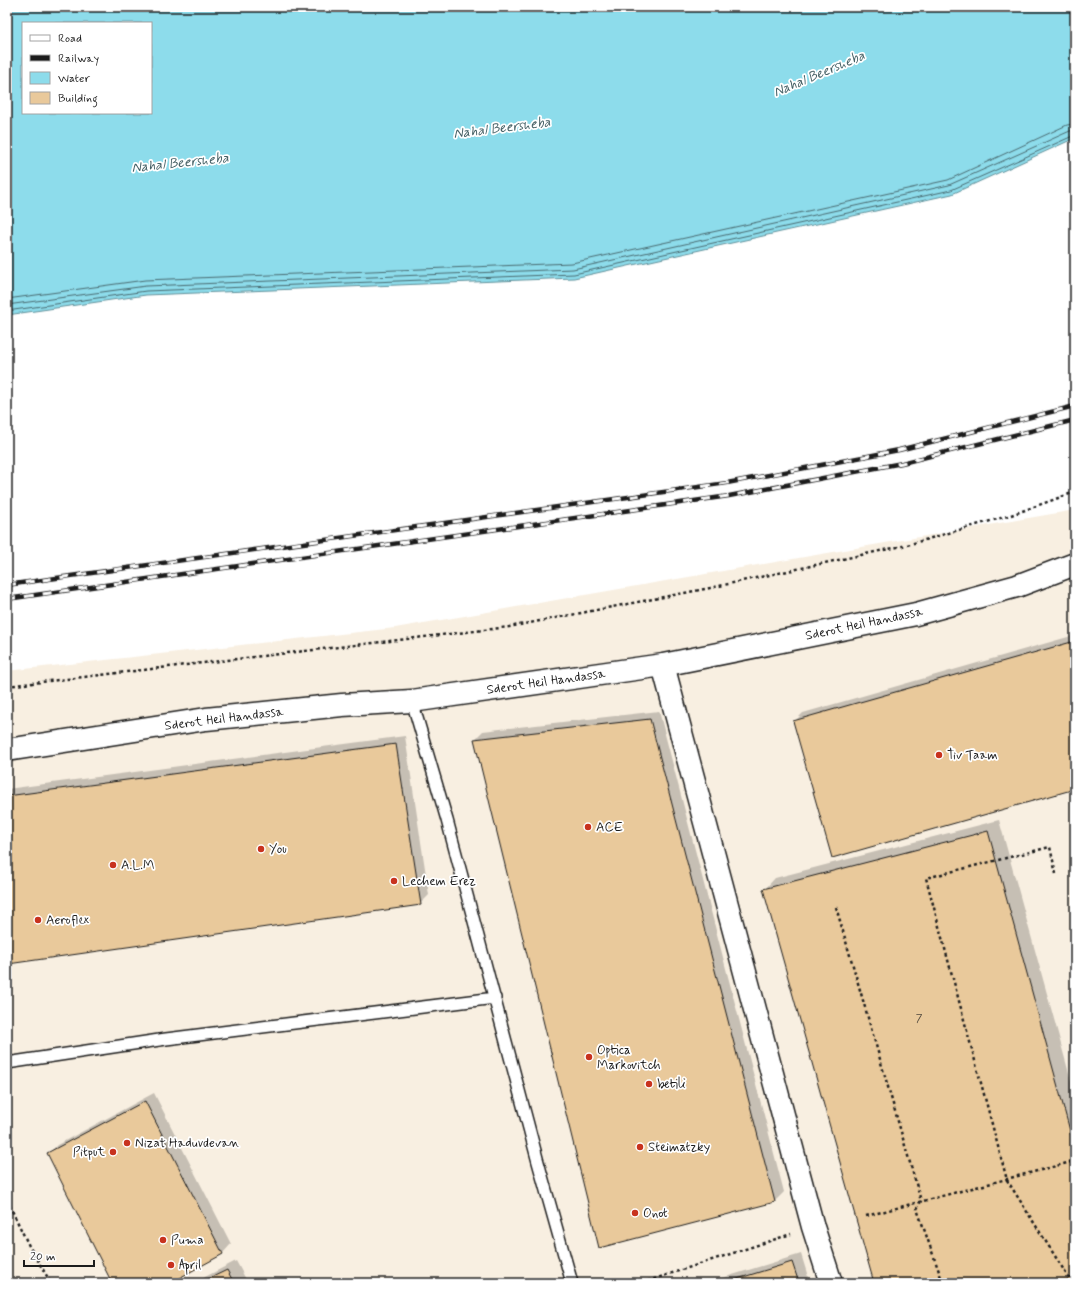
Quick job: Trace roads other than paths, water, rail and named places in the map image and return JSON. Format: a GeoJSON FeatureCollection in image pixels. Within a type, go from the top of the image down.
{"type":"FeatureCollection","features":[{"type":"Feature","properties":{"kind":"street","name":"Sderot Heil Handassa"},"geometry":{"type":"LineString","coordinates":[[7,750],[206,719],[342,705],[412,701],[663,665],[916,614],[1016,586],[1075,564]]}},
{"type":"Feature","properties":{"kind":"street"},"geometry":{"type":"LineString","coordinates":[[663,665],[813,1227],[831,1283]]}},
{"type":"Feature","properties":{"kind":"lane"},"geometry":{"type":"LineString","coordinates":[[412,701],[447,820],[538,1162],[572,1283]]}},
{"type":"Feature","properties":{"kind":"lane"},"geometry":{"type":"LineString","coordinates":[[7,1062],[494,998]]}},
{"type":"Feature","properties":{"kind":"water","name":"Nahal Beersheba"},"geometry":{"type":"Polygon","coordinates":[[[7,7],[1075,7],[1075,138],[952,194],[574,278],[146,295],[7,315],[7,7]]]}},
{"type":"Feature","properties":{"kind":"railway"},"geometry":{"type":"LineString","coordinates":[[7,585],[727,483],[899,450],[1075,406]]}},
{"type":"Feature","properties":{"kind":"railway"},"geometry":{"type":"LineString","coordinates":[[7,599],[729,496],[902,463],[1075,420]]}},
{"type":"Feature","properties":{"kind":"place","name":"Tiv Taam"},"geometry":{"type":"Point","coordinates":[939,755]}},
{"type":"Feature","properties":{"kind":"place","name":"ACE"},"geometry":{"type":"Point","coordinates":[588,827]}},
{"type":"Feature","properties":{"kind":"place","name":"You"},"geometry":{"type":"Point","coordinates":[261,849]}},
{"type":"Feature","properties":{"kind":"place","name":"A.L.M"},"geometry":{"type":"Point","coordinates":[113,865]}},
{"type":"Feature","properties":{"kind":"place","name":"Lechem Erez"},"geometry":{"type":"Point","coordinates":[394,881]}},
{"type":"Feature","properties":{"kind":"place","name":"Aeroflex"},"geometry":{"type":"Point","coordinates":[38,920]}},
{"type":"Feature","properties":{"kind":"place","name":"Optica Markovitch"},"geometry":{"type":"Point","coordinates":[589,1057]}},
{"type":"Feature","properties":{"kind":"place","name":"betili"},"geometry":{"type":"Point","coordinates":[649,1084]}},
{"type":"Feature","properties":{"kind":"place","name":"Nizat Haduvdevan"},"geometry":{"type":"Point","coordinates":[127,1143]}},
{"type":"Feature","properties":{"kind":"place","name":"Steimatzky"},"geometry":{"type":"Point","coordinates":[640,1147]}},
{"type":"Feature","properties":{"kind":"place","name":"Pitput"},"geometry":{"type":"Point","coordinates":[113,1152]}},
{"type":"Feature","properties":{"kind":"place","name":"Onot"},"geometry":{"type":"Point","coordinates":[635,1213]}},
{"type":"Feature","properties":{"kind":"place","name":"Puma"},"geometry":{"type":"Point","coordinates":[163,1240]}},
{"type":"Feature","properties":{"kind":"place","name":"April"},"geometry":{"type":"Point","coordinates":[171,1265]}}]}
